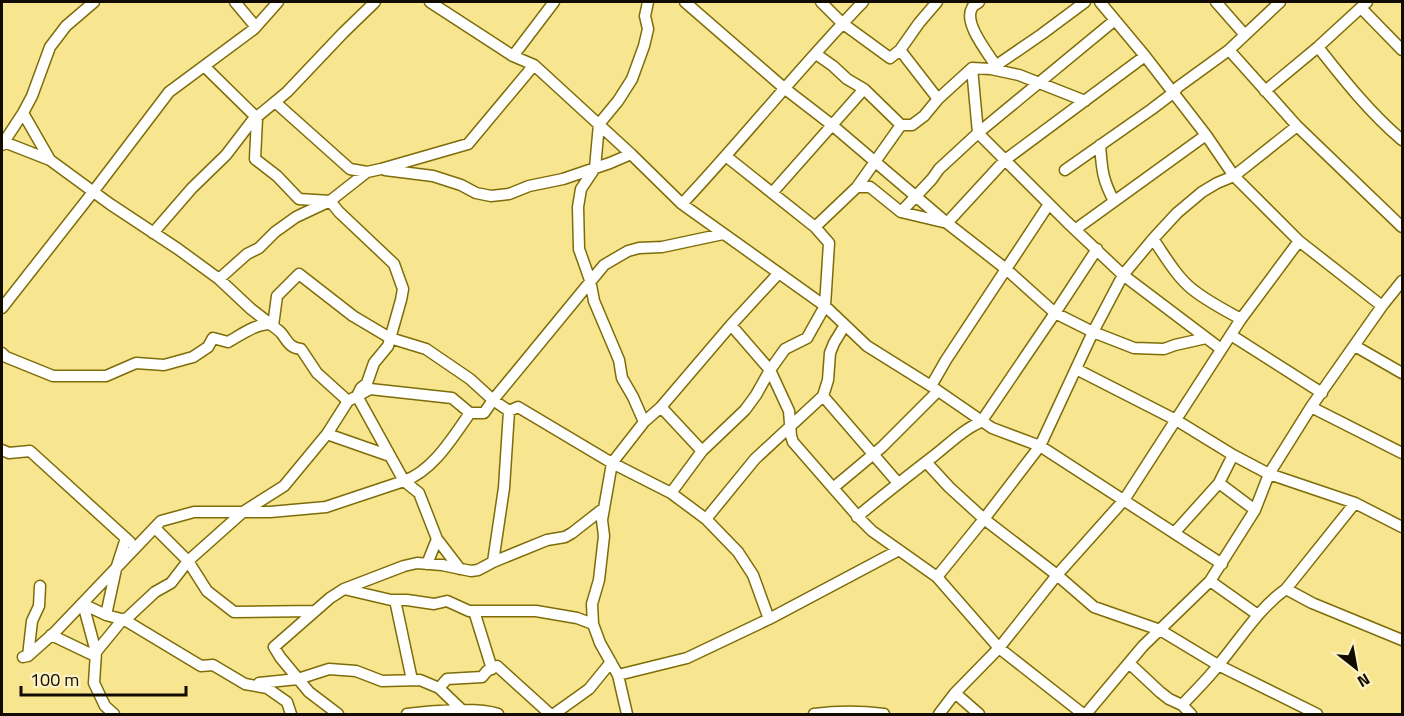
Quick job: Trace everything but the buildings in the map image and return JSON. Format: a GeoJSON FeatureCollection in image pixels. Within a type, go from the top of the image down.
{"type":"FeatureCollection","features":[{"type":"Feature","properties":{"kind":"street"},"geometry":{"type":"LineString","coordinates":[[94,2],[66,26],[50,47],[32,96],[3,144],[50,160],[219,279],[282,334],[290,345],[301,349],[317,373],[353,399],[404,481],[419,493],[437,539],[460,569]]}},
{"type":"Feature","properties":{"kind":"street"},"geometry":{"type":"LineString","coordinates":[[234,2],[256,27]]}},
{"type":"Feature","properties":{"kind":"street"},"geometry":{"type":"LineString","coordinates":[[2,308],[169,92],[256,27],[278,2]]}},
{"type":"Feature","properties":{"kind":"street"},"geometry":{"type":"LineString","coordinates":[[153,233],[192,188],[226,155],[257,118],[293,86],[375,2]]}},
{"type":"Feature","properties":{"kind":"street"},"geometry":{"type":"LineString","coordinates":[[430,2],[513,56],[534,65],[682,204],[825,306],[867,346],[934,388],[981,422],[1040,446],[1222,564]]}},
{"type":"Feature","properties":{"kind":"street"},"geometry":{"type":"LineString","coordinates":[[513,56],[554,2]]}},
{"type":"Feature","properties":{"kind":"street"},"geometry":{"type":"LineString","coordinates":[[644,422],[622,378],[619,360],[594,301],[590,280],[579,249],[578,207],[581,189],[596,168],[599,124],[632,79],[648,29],[645,16],[648,2]]}},
{"type":"Feature","properties":{"kind":"street"},"geometry":{"type":"LineString","coordinates":[[685,2],[784,88],[832,125],[1056,313],[1093,332],[1134,348],[1164,349],[1206,338]]}},
{"type":"Feature","properties":{"kind":"street"},"geometry":{"type":"LineString","coordinates":[[821,2],[842,23],[890,58],[900,50],[937,2]]}},
{"type":"Feature","properties":{"kind":"street"},"geometry":{"type":"LineString","coordinates":[[682,204],[727,157],[784,88],[863,2]]}},
{"type":"Feature","properties":{"kind":"street"},"geometry":{"type":"LineString","coordinates":[[979,2],[971,9],[970,18],[975,34],[994,67]]}},
{"type":"Feature","properties":{"kind":"street"},"geometry":{"type":"LineString","coordinates":[[994,67],[1085,2]]}},
{"type":"Feature","properties":{"kind":"street"},"geometry":{"type":"LineString","coordinates":[[1100,2],[1206,135],[1234,176],[1299,242],[1382,306]]}},
{"type":"Feature","properties":{"kind":"street"},"geometry":{"type":"LineString","coordinates":[[1216,2],[1245,35]]}},
{"type":"Feature","properties":{"kind":"street"},"geometry":{"type":"LineString","coordinates":[[1065,170],[1173,93],[1228,50],[1280,2]]}},
{"type":"Feature","properties":{"kind":"street"},"geometry":{"type":"LineString","coordinates":[[1265,91],[1364,5],[1402,50]]}},
{"type":"Feature","properties":{"kind":"street"},"geometry":{"type":"LineString","coordinates":[[901,212],[939,169],[978,133],[1115,20]]}},
{"type":"Feature","properties":{"kind":"street"},"geometry":{"type":"LineString","coordinates":[[1318,47],[1359,98],[1402,140]]}},
{"type":"Feature","properties":{"kind":"street"},"geometry":{"type":"LineString","coordinates":[[900,50],[938,99]]}},
{"type":"Feature","properties":{"kind":"street"},"geometry":{"type":"LineString","coordinates":[[1228,50],[1297,126],[1402,227]]}},
{"type":"Feature","properties":{"kind":"street"},"geometry":{"type":"LineString","coordinates":[[816,54],[847,79],[864,89],[901,125],[912,125],[924,116],[938,99],[972,68],[994,67],[1085,101]]}},
{"type":"Feature","properties":{"kind":"street"},"geometry":{"type":"LineString","coordinates":[[947,223],[1005,160],[1145,56]]}},
{"type":"Feature","properties":{"kind":"street"},"geometry":{"type":"LineString","coordinates":[[275,102],[350,169],[367,172],[468,144],[534,65]]}},
{"type":"Feature","properties":{"kind":"street"},"geometry":{"type":"LineString","coordinates":[[95,654],[123,619],[125,620],[155,592],[171,583],[188,561],[243,512],[284,486],[367,383],[374,363],[388,346],[401,300],[403,289],[394,264],[330,201],[299,199],[277,176],[255,159],[257,118],[204,66]]}},
{"type":"Feature","properties":{"kind":"street"},"geometry":{"type":"LineString","coordinates":[[972,68],[978,133],[1123,275],[1221,349]]}},
{"type":"Feature","properties":{"kind":"street"},"geometry":{"type":"LineString","coordinates":[[772,193],[864,89]]}},
{"type":"Feature","properties":{"kind":"street"},"geometry":{"type":"LineString","coordinates":[[23,113],[50,160]]}},
{"type":"Feature","properties":{"kind":"street"},"geometry":{"type":"LineString","coordinates":[[815,227],[856,187],[901,125]]}},
{"type":"Feature","properties":{"kind":"street"},"geometry":{"type":"LineString","coordinates":[[937,577],[1040,446],[1093,332],[1123,275],[1177,213],[1203,192],[1234,176],[1297,126]]}},
{"type":"Feature","properties":{"kind":"street"},"geometry":{"type":"LineString","coordinates":[[1076,230],[1206,135]]}},
{"type":"Feature","properties":{"kind":"street"},"geometry":{"type":"LineString","coordinates":[[1100,144],[1104,180],[1114,201]]}},
{"type":"Feature","properties":{"kind":"street"},"geometry":{"type":"LineString","coordinates":[[381,169],[433,176],[461,185],[476,193],[491,196],[508,194],[529,186],[562,179],[631,154]]}},
{"type":"Feature","properties":{"kind":"street"},"geometry":{"type":"LineString","coordinates":[[671,493],[702,451],[745,410],[785,349],[807,338],[825,306],[830,243],[815,227],[727,157]]}},
{"type":"Feature","properties":{"kind":"street"},"geometry":{"type":"LineString","coordinates":[[219,279],[247,254],[259,248],[275,232],[296,217],[330,201],[367,172]]}},
{"type":"Feature","properties":{"kind":"street"},"geometry":{"type":"LineString","coordinates":[[856,187],[870,187],[901,212],[947,223]]}},
{"type":"Feature","properties":{"kind":"street"},"geometry":{"type":"LineString","coordinates":[[832,488],[896,434],[934,388],[946,360],[1049,204]]}},
{"type":"Feature","properties":{"kind":"street"},"geometry":{"type":"LineString","coordinates":[[353,399],[369,389],[452,398],[470,413],[484,413],[604,265],[628,251],[639,248],[662,247],[723,234]]}},
{"type":"Feature","properties":{"kind":"street"},"geometry":{"type":"LineString","coordinates":[[1153,239],[1191,288],[1221,309],[1241,319]]}},
{"type":"Feature","properties":{"kind":"street"},"geometry":{"type":"LineString","coordinates":[[939,714],[955,693],[999,648],[1057,576],[1124,500],[1241,319],[1299,242]]}},
{"type":"Feature","properties":{"kind":"street"},"geometry":{"type":"LineString","coordinates":[[857,517],[971,426],[981,422],[1097,249]]}},
{"type":"Feature","properties":{"kind":"street"},"geometry":{"type":"LineString","coordinates":[[273,326],[277,296],[299,274],[354,316],[390,338],[426,349],[470,379],[509,411]]}},
{"type":"Feature","properties":{"kind":"street"},"geometry":{"type":"LineString","coordinates":[[627,714],[618,675],[600,643],[593,624],[592,604],[601,568],[604,536],[602,520],[612,463],[644,422],[662,406],[778,274]]}},
{"type":"Feature","properties":{"kind":"street"},"geometry":{"type":"LineString","coordinates":[[731,325],[770,370],[789,411],[793,442],[857,517],[872,531],[937,577],[999,648],[1085,714],[1129,663],[1210,580],[1222,564],[1255,510],[1269,474],[1311,407],[1382,306],[1401,284]]}},
{"type":"Feature","properties":{"kind":"street"},"geometry":{"type":"LineString","coordinates":[[2,353],[6,357],[53,376],[106,376],[136,363],[164,365],[193,357],[208,347],[213,338],[228,342],[264,324],[273,326]]}},
{"type":"Feature","properties":{"kind":"street"},"geometry":{"type":"LineString","coordinates":[[706,519],[767,447],[823,396],[828,380],[830,353],[845,326]]}},
{"type":"Feature","properties":{"kind":"street"},"geometry":{"type":"LineString","coordinates":[[1231,335],[1322,393]]}},
{"type":"Feature","properties":{"kind":"street"},"geometry":{"type":"LineString","coordinates":[[1354,346],[1402,373]]}},
{"type":"Feature","properties":{"kind":"street"},"geometry":{"type":"LineString","coordinates":[[1076,369],[1176,420],[1269,474],[1355,503],[1402,527]]}},
{"type":"Feature","properties":{"kind":"street"},"geometry":{"type":"LineString","coordinates":[[823,396],[898,483]]}},
{"type":"Feature","properties":{"kind":"street"},"geometry":{"type":"LineString","coordinates":[[662,406],[702,451]]}},
{"type":"Feature","properties":{"kind":"street"},"geometry":{"type":"LineString","coordinates":[[509,411],[518,407],[612,463],[671,493],[706,519],[738,552],[753,575],[770,619]]}},
{"type":"Feature","properties":{"kind":"street"},"geometry":{"type":"LineString","coordinates":[[1311,407],[1402,453]]}},
{"type":"Feature","properties":{"kind":"street"},"geometry":{"type":"LineString","coordinates":[[493,562],[504,488],[509,411]]}},
{"type":"Feature","properties":{"kind":"street"},"geometry":{"type":"LineString","coordinates":[[40,586],[39,606],[32,621],[26,656],[51,636],[83,604],[161,521],[194,512],[270,512],[326,507],[410,479],[437,459],[470,413]]}},
{"type":"Feature","properties":{"kind":"street"},"geometry":{"type":"LineString","coordinates":[[327,434],[390,456]]}},
{"type":"Feature","properties":{"kind":"street"},"geometry":{"type":"LineString","coordinates":[[2,450],[9,453],[30,451],[136,547]]}},
{"type":"Feature","properties":{"kind":"street"},"geometry":{"type":"LineString","coordinates":[[1175,532],[1219,483],[1233,455]]}},
{"type":"Feature","properties":{"kind":"street"},"geometry":{"type":"LineString","coordinates":[[926,462],[984,519],[1094,607],[1160,630],[1218,665],[1317,714]]}},
{"type":"Feature","properties":{"kind":"street"},"geometry":{"type":"LineString","coordinates":[[1219,483],[1255,510]]}},
{"type":"Feature","properties":{"kind":"street"},"geometry":{"type":"LineString","coordinates":[[1182,705],[1258,615],[1286,589],[1355,503]]}},
{"type":"Feature","properties":{"kind":"street"},"geometry":{"type":"LineString","coordinates":[[337,714],[309,692],[274,647],[330,598],[344,589],[404,566],[427,564],[471,572],[478,570],[548,540],[565,537],[604,508]]}},
{"type":"Feature","properties":{"kind":"street"},"geometry":{"type":"LineString","coordinates":[[155,528],[188,561],[207,591],[234,612],[315,610]]}},
{"type":"Feature","properties":{"kind":"street"},"geometry":{"type":"LineString","coordinates":[[106,615],[116,569],[126,538]]}},
{"type":"Feature","properties":{"kind":"street"},"geometry":{"type":"LineString","coordinates":[[427,564],[437,539]]}},
{"type":"Feature","properties":{"kind":"street"},"geometry":{"type":"LineString","coordinates":[[618,675],[687,658],[770,619],[899,550]]}},
{"type":"Feature","properties":{"kind":"street"},"geometry":{"type":"LineString","coordinates":[[1210,580],[1258,615]]}},
{"type":"Feature","properties":{"kind":"street"},"geometry":{"type":"LineString","coordinates":[[344,589],[386,599],[434,604],[447,602],[465,610],[536,611],[577,618],[593,624]]}},
{"type":"Feature","properties":{"kind":"street"},"geometry":{"type":"LineString","coordinates":[[1286,589],[1312,603],[1402,640]]}},
{"type":"Feature","properties":{"kind":"street"},"geometry":{"type":"LineString","coordinates":[[395,600],[412,680]]}},
{"type":"Feature","properties":{"kind":"street"},"geometry":{"type":"LineString","coordinates":[[83,604],[106,615],[123,619],[201,666],[213,665],[245,684],[267,688],[287,702],[291,714]]}},
{"type":"Feature","properties":{"kind":"street"},"geometry":{"type":"LineString","coordinates":[[83,604],[95,654],[94,683],[105,706],[114,714]]}},
{"type":"Feature","properties":{"kind":"street"},"geometry":{"type":"LineString","coordinates":[[474,611],[492,669]]}},
{"type":"Feature","properties":{"kind":"street"},"geometry":{"type":"LineString","coordinates":[[51,636],[95,654]]}},
{"type":"Feature","properties":{"kind":"street"},"geometry":{"type":"LineString","coordinates":[[440,688],[447,679],[482,676],[497,666],[552,714],[576,700],[589,689],[611,662]]}},
{"type":"Feature","properties":{"kind":"street"},"geometry":{"type":"LineString","coordinates":[[1129,663],[1168,699],[1182,705],[1191,714]]}},
{"type":"Feature","properties":{"kind":"street"},"geometry":{"type":"LineString","coordinates":[[245,684],[298,679],[329,669],[356,671],[382,681],[420,680],[440,688],[463,711]]}},
{"type":"Feature","properties":{"kind":"street"},"geometry":{"type":"LineString","coordinates":[[955,693],[979,714]]}},
{"type":"Feature","properties":{"kind":"street"},"geometry":{"type":"LineString","coordinates":[[408,714],[463,711],[498,714]]}},
{"type":"Feature","properties":{"kind":"street"},"geometry":{"type":"LineString","coordinates":[[814,714],[833,712],[884,714]]}}]}
